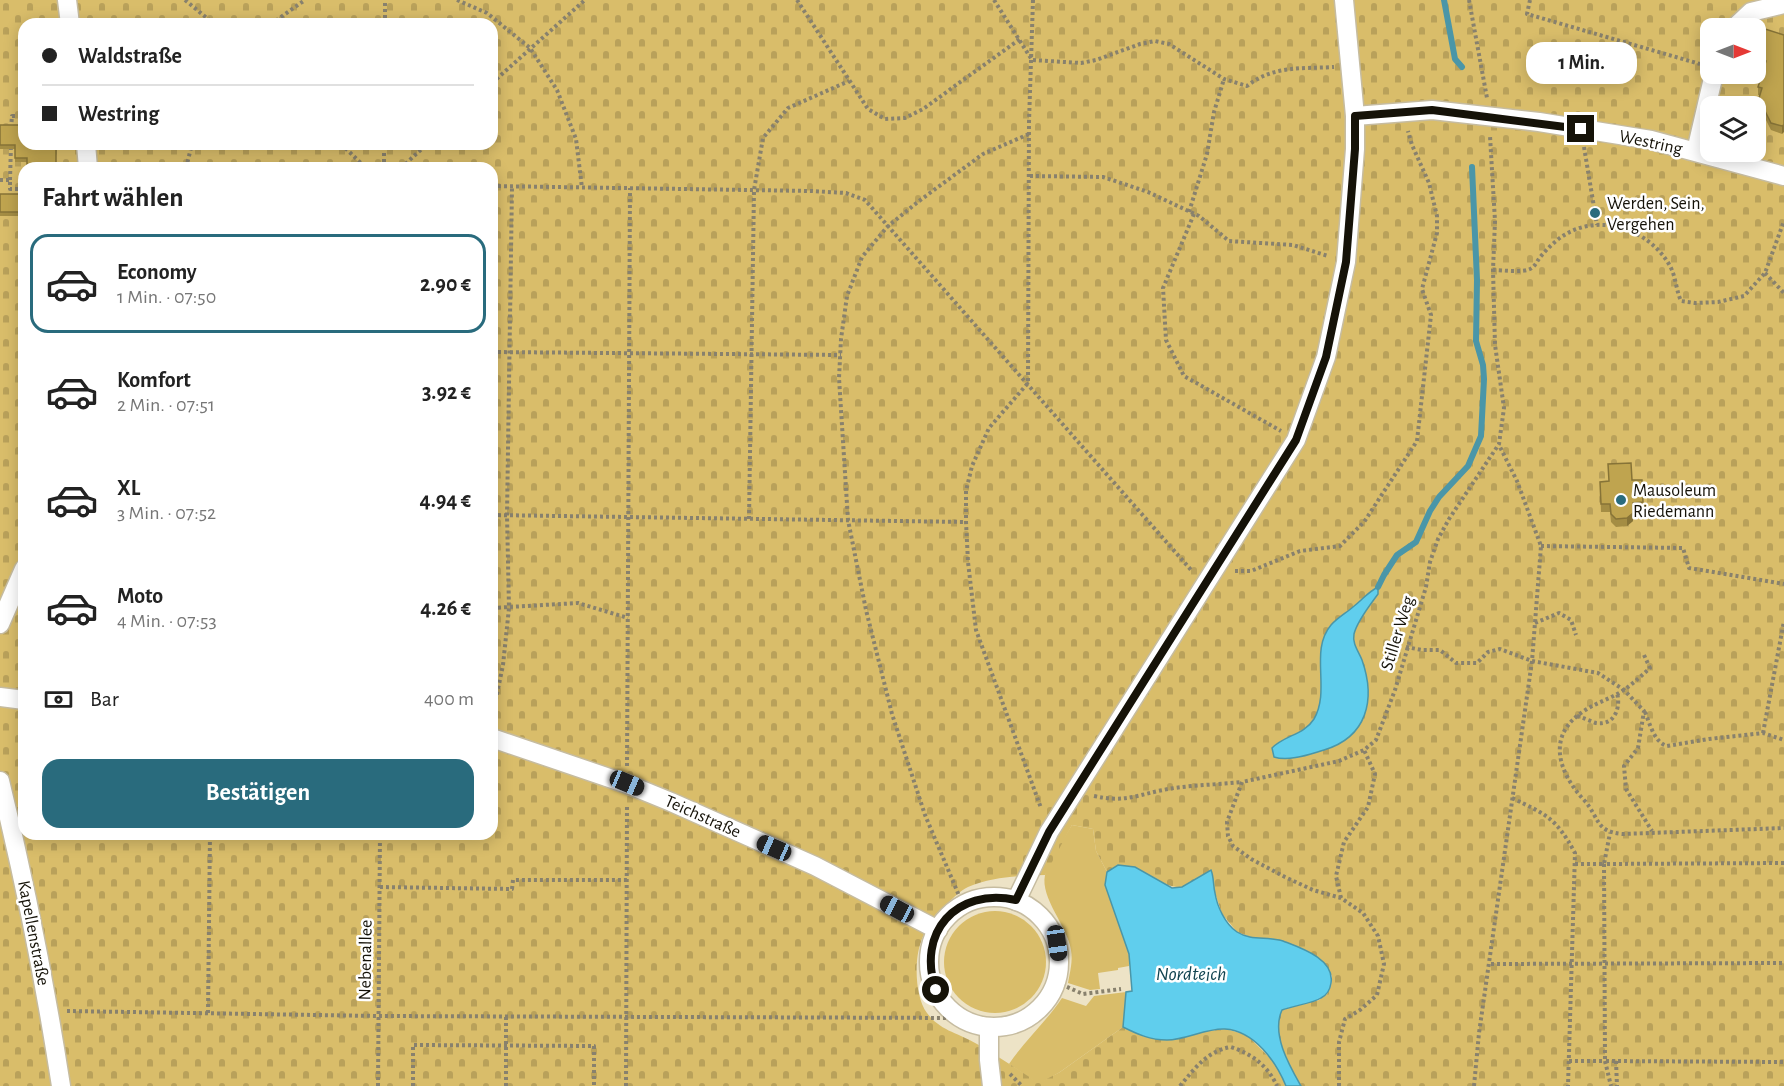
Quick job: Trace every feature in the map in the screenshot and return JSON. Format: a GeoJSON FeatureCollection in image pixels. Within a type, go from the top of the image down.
{"type":"FeatureCollection","features":[{"type":"Feature","properties":{"kind":"street"},"geometry":{"type":"LineString","coordinates":[[67,0],[69,18]]}},
{"type":"Feature","properties":{"kind":"street"},"geometry":{"type":"LineString","coordinates":[[1016,900],[1049,832],[1296,440],[1326,357],[1346,262],[1355,149],[1355,116],[1344,0]]}},
{"type":"Feature","properties":{"kind":"street"},"geometry":{"type":"LineString","coordinates":[[1745,18],[1751,12],[1784,4]]}},
{"type":"Feature","properties":{"kind":"street","name":"Westring"},"geometry":{"type":"LineString","coordinates":[[1696,151],[1712,84]]}},
{"type":"Feature","properties":{"kind":"street","name":"Westring"},"geometry":{"type":"LineString","coordinates":[[1355,116],[1432,110],[1490,116],[1651,140],[1784,176]]}},
{"type":"Feature","properties":{"kind":"street"},"geometry":{"type":"LineString","coordinates":[[0,624],[18,583]]}},
{"type":"Feature","properties":{"kind":"street"},"geometry":{"type":"LineString","coordinates":[[0,697],[18,699]]}},
{"type":"Feature","properties":{"kind":"street","name":"Teichstraße"},"geometry":{"type":"LineString","coordinates":[[498,740],[627,783],[815,866],[938,930]]}},
{"type":"Feature","properties":{"kind":"street","name":"Kapellenstraße"},"geometry":{"type":"LineString","coordinates":[[0,781],[23,875],[50,1010],[61,1086]]}},
{"type":"Feature","properties":{"kind":"street"},"geometry":{"type":"LineString","coordinates":[[989,897],[1016,900],[1034,910],[1048,924],[1057,943],[1059,962],[1056,982],[1048,998],[1037,1011],[1023,1021],[1006,1026],[989,1027],[974,1024],[960,1018],[946,1006],[936,990],[929,960],[932,945],[945,920],[963,905],[989,897]]}},
{"type":"Feature","properties":{"kind":"street"},"geometry":{"type":"LineString","coordinates":[[989,1027],[992,1086]]}},
{"type":"Feature","properties":{"kind":"path"},"geometry":{"type":"LineString","coordinates":[[184,0],[206,18]]}},
{"type":"Feature","properties":{"kind":"path"},"geometry":{"type":"LineString","coordinates":[[280,18],[305,0]]}},
{"type":"Feature","properties":{"kind":"path"},"geometry":{"type":"LineString","coordinates":[[385,0],[385,18]]}},
{"type":"Feature","properties":{"kind":"path"},"geometry":{"type":"LineString","coordinates":[[457,0],[493,18]]}},
{"type":"Feature","properties":{"kind":"path"},"geometry":{"type":"LineString","coordinates":[[498,77],[585,0]]}},
{"type":"Feature","properties":{"kind":"path"},"geometry":{"type":"LineString","coordinates":[[797,0],[868,109],[885,119],[905,118],[923,109],[1020,39]]}},
{"type":"Feature","properties":{"kind":"path"},"geometry":{"type":"LineString","coordinates":[[994,0],[1032,60]]}},
{"type":"Feature","properties":{"kind":"path"},"geometry":{"type":"LineString","coordinates":[[1033,0],[1029,134],[1028,383],[989,428],[972,466],[966,491],[966,522],[976,630],[1049,832]]}},
{"type":"Feature","properties":{"kind":"path","name":"Stiller Weg"},"geometry":{"type":"LineString","coordinates":[[1364,750],[1376,740],[1395,690],[1438,539],[1499,444],[1504,408],[1495,345],[1493,270],[1495,221],[1490,116],[1469,0]]}},
{"type":"Feature","properties":{"kind":"path"},"geometry":{"type":"LineString","coordinates":[[1530,0],[1527,14],[1700,64]]}},
{"type":"Feature","properties":{"kind":"path"},"geometry":{"type":"LineString","coordinates":[[498,22],[530,48],[557,90],[576,139],[582,188]]}},
{"type":"Feature","properties":{"kind":"path"},"geometry":{"type":"LineString","coordinates":[[1032,60],[1081,63],[1155,41],[1169,44],[1224,79],[1247,86],[1258,77],[1275,70],[1350,66]]}},
{"type":"Feature","properties":{"kind":"path"},"geometry":{"type":"LineString","coordinates":[[1224,79],[1214,112],[1192,213],[1163,288],[1166,340],[1184,376],[1296,440]]}},
{"type":"Feature","properties":{"kind":"path"},"geometry":{"type":"LineString","coordinates":[[749,519],[754,190],[764,138],[788,108],[849,81]]}},
{"type":"Feature","properties":{"kind":"path"},"geometry":{"type":"LineString","coordinates":[[498,186],[811,191],[857,196],[865,200],[1028,383],[1208,579],[1251,570],[1300,551],[1340,546],[1364,522],[1417,441],[1431,315],[1422,290],[1437,233],[1437,216],[1429,183],[1412,144],[1403,112]]}},
{"type":"Feature","properties":{"kind":"path"},"geometry":{"type":"LineString","coordinates":[[18,116],[12,116],[10,180],[10,189],[18,189]]}},
{"type":"Feature","properties":{"kind":"path"},"geometry":{"type":"LineString","coordinates":[[1581,129],[1597,225]]}},
{"type":"Feature","properties":{"kind":"path"},"geometry":{"type":"LineString","coordinates":[[963,905],[925,815],[892,714],[866,610],[848,520],[839,378],[840,355],[847,296],[862,257],[887,227],[983,154],[1029,134]]}},
{"type":"Feature","properties":{"kind":"path"},"geometry":{"type":"LineString","coordinates":[[347,150],[360,162]]}},
{"type":"Feature","properties":{"kind":"path"},"geometry":{"type":"LineString","coordinates":[[408,162],[420,150]]}},
{"type":"Feature","properties":{"kind":"path"},"geometry":{"type":"LineString","coordinates":[[1030,176],[1103,177],[1148,192],[1192,213],[1228,241],[1293,245],[1346,262]]}},
{"type":"Feature","properties":{"kind":"path"},"geometry":{"type":"LineString","coordinates":[[0,180],[10,180]]}},
{"type":"Feature","properties":{"kind":"path"},"geometry":{"type":"LineString","coordinates":[[498,689],[509,608],[507,515],[512,187]]}},
{"type":"Feature","properties":{"kind":"path"},"geometry":{"type":"LineString","coordinates":[[626,1086],[630,188]]}},
{"type":"Feature","properties":{"kind":"path"},"geometry":{"type":"LineString","coordinates":[[1493,270],[1528,270],[1565,234],[1589,225],[1625,228],[1647,240],[1663,255],[1675,277],[1681,301],[1718,302],[1744,296],[1765,273],[1784,221]]}},
{"type":"Feature","properties":{"kind":"path"},"geometry":{"type":"LineString","coordinates":[[1765,273],[1784,293]]}},
{"type":"Feature","properties":{"kind":"path"},"geometry":{"type":"LineString","coordinates":[[498,352],[840,355]]}},
{"type":"Feature","properties":{"kind":"path"},"geometry":{"type":"LineString","coordinates":[[1474,1086],[1479,1033],[1491,964],[1532,661],[1541,546],[1517,481],[1499,444]]}},
{"type":"Feature","properties":{"kind":"path"},"geometry":{"type":"LineString","coordinates":[[498,515],[966,522]]}},
{"type":"Feature","properties":{"kind":"path"},"geometry":{"type":"LineString","coordinates":[[1541,546],[1683,548],[1689,568],[1784,584]]}},
{"type":"Feature","properties":{"kind":"path"},"geometry":{"type":"LineString","coordinates":[[498,608],[578,603],[628,618]]}},
{"type":"Feature","properties":{"kind":"path"},"geometry":{"type":"LineString","coordinates":[[1535,623],[1559,613],[1571,620],[1576,635]]}},
{"type":"Feature","properties":{"kind":"path"},"geometry":{"type":"LineString","coordinates":[[1763,733],[1784,621]]}},
{"type":"Feature","properties":{"kind":"path"},"geometry":{"type":"LineString","coordinates":[[1407,647],[1440,650],[1455,663],[1477,663],[1488,651],[1500,649],[1532,661],[1598,673],[1624,690],[1644,711],[1660,744],[1667,746],[1763,733],[1784,740]]}},
{"type":"Feature","properties":{"kind":"path"},"geometry":{"type":"LineString","coordinates":[[1644,655],[1650,668],[1624,690],[1577,716],[1567,727],[1558,755],[1571,786],[1592,809],[1599,826],[1610,833],[1641,834],[1784,828]]}},
{"type":"Feature","properties":{"kind":"path"},"geometry":{"type":"LineString","coordinates":[[1577,716],[1604,723],[1615,716],[1618,711],[1620,703],[1617,693]]}},
{"type":"Feature","properties":{"kind":"path"},"geometry":{"type":"LineString","coordinates":[[1644,711],[1638,748],[1624,766],[1626,789],[1653,832]]}},
{"type":"Feature","properties":{"kind":"path"},"geometry":{"type":"LineString","coordinates":[[1076,791],[1107,799],[1122,799],[1180,788],[1242,782],[1339,761],[1364,750],[1375,774],[1368,807],[1344,842],[1336,876],[1341,898]]}},
{"type":"Feature","properties":{"kind":"path"},"geometry":{"type":"LineString","coordinates":[[1242,782],[1227,822],[1228,836],[1233,846],[1251,859],[1285,877],[1313,890],[1341,898],[1363,913],[1378,936],[1384,964],[1377,995],[1345,1019],[1339,1042],[1339,1086]]}},
{"type":"Feature","properties":{"kind":"path"},"geometry":{"type":"LineString","coordinates":[[1512,798],[1547,815],[1563,832],[1575,853],[1568,1086]]}},
{"type":"Feature","properties":{"kind":"path"},"geometry":{"type":"LineString","coordinates":[[1610,833],[1604,864],[1604,963],[1605,1061],[1611,1086]]}},
{"type":"Feature","properties":{"kind":"path"},"geometry":{"type":"LineString","coordinates":[[208,1013],[210,840]]}},
{"type":"Feature","properties":{"kind":"path","name":"Nebenallee"},"geometry":{"type":"LineString","coordinates":[[378,1086],[380,840]]}},
{"type":"Feature","properties":{"kind":"path"},"geometry":{"type":"LineString","coordinates":[[1575,864],[1784,863]]}},
{"type":"Feature","properties":{"kind":"path"},"geometry":{"type":"LineString","coordinates":[[380,887],[512,889],[513,880],[627,880]]}},
{"type":"Feature","properties":{"kind":"path"},"geometry":{"type":"LineString","coordinates":[[1491,964],[1784,963]]}},
{"type":"Feature","properties":{"kind":"path"},"geometry":{"type":"LineString","coordinates":[[1056,982],[1083,994],[1121,989]]}},
{"type":"Feature","properties":{"kind":"path"},"geometry":{"type":"LineString","coordinates":[[50,1010],[378,1016],[626,1015],[960,1018]]}},
{"type":"Feature","properties":{"kind":"path"},"geometry":{"type":"LineString","coordinates":[[506,1016],[506,1086]]}},
{"type":"Feature","properties":{"kind":"path"},"geometry":{"type":"LineString","coordinates":[[413,1086],[412,1045],[594,1046],[594,1086]]}},
{"type":"Feature","properties":{"kind":"path"},"geometry":{"type":"LineString","coordinates":[[1180,1086],[1208,1055],[1231,1047],[1266,1067],[1278,1086]]}},
{"type":"Feature","properties":{"kind":"path"},"geometry":{"type":"LineString","coordinates":[[1569,1061],[1784,1062]]}},
{"type":"Feature","properties":{"kind":"path"},"geometry":{"type":"LineString","coordinates":[[1616,1061],[1617,1086]]}},
{"type":"Feature","properties":{"kind":"green space"},"geometry":{"type":"Polygon","coordinates":[[[0,0],[1784,0],[1784,1086],[1301,1086],[1283,1049],[1278,1020],[1281,1010],[1319,1000],[1327,994],[1332,976],[1320,959],[1280,940],[1256,939],[1237,932],[1222,914],[1211,870],[1182,887],[1170,886],[1118,865],[1107,872],[1096,851],[1093,829],[1072,825],[1045,875],[997,879],[978,883],[962,890],[934,920],[919,950],[918,988],[923,1006],[932,1019],[1039,1083],[1060,1072],[1123,1027],[1145,1037],[1226,1029],[1247,1035],[1278,1066],[1286,1086],[0,1086],[0,0]]]}},
{"type":"Feature","properties":{"kind":"green space"},"geometry":{"type":"Polygon","coordinates":[[[1072,825],[1093,829],[1096,851],[1107,872],[1105,885],[1129,954],[1129,966],[1098,973],[1100,989],[1090,990],[1068,983],[1071,962],[1069,941],[1050,903],[1045,884],[1049,864],[1072,825]]]}},
{"type":"Feature","properties":{"kind":"green space"},"geometry":{"type":"Polygon","coordinates":[[[995,911],[1024,919],[1038,933],[1046,962],[1038,991],[1024,1005],[995,1013],[966,1005],[952,991],[944,962],[952,933],[966,919],[995,911]]]}},
{"type":"Feature","properties":{"kind":"green space"},"geometry":{"type":"Polygon","coordinates":[[[1126,992],[1123,1027],[1060,1072],[1039,1084],[1009,1064],[1062,998],[1086,1006],[1094,996],[1126,992]]]}},
{"type":"Feature","properties":{"kind":"water"},"geometry":{"type":"Polygon","coordinates":[[[1378,587],[1378,594],[1354,634],[1368,689],[1367,703],[1359,726],[1339,744],[1324,750],[1293,758],[1274,757],[1272,748],[1310,724],[1319,708],[1321,647],[1331,625],[1378,587]]]}},
{"type":"Feature","properties":{"kind":"water","name":"Nordteich"},"geometry":{"type":"Polygon","coordinates":[[[1118,865],[1135,867],[1172,888],[1182,887],[1211,870],[1214,890],[1222,914],[1233,929],[1242,935],[1283,941],[1299,947],[1328,967],[1331,983],[1327,994],[1313,1001],[1282,1010],[1279,1019],[1283,1049],[1301,1086],[1286,1086],[1263,1049],[1246,1035],[1236,1031],[1218,1029],[1181,1038],[1161,1040],[1149,1038],[1123,1027],[1126,992],[1132,991],[1129,954],[1105,885],[1107,872],[1118,865]]]}},
{"type":"Feature","properties":{"kind":"building"},"geometry":{"type":"Polygon","coordinates":[[[1766,29],[1784,35],[1784,125],[1771,123],[1766,113],[1766,96],[1760,96],[1762,88],[1758,87],[1759,84],[1766,84],[1766,29]]]}},
{"type":"Feature","properties":{"kind":"building"},"geometry":{"type":"Polygon","coordinates":[[[0,125],[18,125],[18,150],[56,150],[56,162],[27,162],[27,158],[15,158],[15,145],[0,145],[0,125]]]}},
{"type":"Feature","properties":{"kind":"building"},"geometry":{"type":"Polygon","coordinates":[[[0,194],[18,194],[18,212],[0,212],[0,194]]]}},
{"type":"Feature","properties":{"kind":"building","name":"Mausoleum Riedemann"},"geometry":{"type":"Polygon","coordinates":[[[1631,463],[1632,480],[1642,480],[1643,502],[1633,503],[1633,513],[1627,518],[1616,519],[1611,514],[1610,504],[1601,504],[1600,482],[1609,481],[1608,464],[1631,463]]]}},
{"type":"Feature","properties":{"kind":"waterway"},"geometry":{"type":"LineString","coordinates":[[1444,0],[1455,59],[1462,67]]}},
{"type":"Feature","properties":{"kind":"waterway"},"geometry":{"type":"LineString","coordinates":[[1378,587],[1397,555],[1416,542],[1439,497],[1468,466],[1481,436],[1484,379],[1483,365],[1476,341],[1477,280],[1472,167]]}},
{"type":"Feature","properties":{"kind":"place","name":"Werden, Sein, Vergehen"},"geometry":{"type":"Point","coordinates":[1595,213]}},
{"type":"Feature","properties":{"kind":"place","name":"Mausoleum Riedemann"},"geometry":{"type":"Point","coordinates":[1621,500]}},
{"type":"Feature","properties":{"kind":"route"},"geometry":{"type":"LineString","coordinates":[[936,990],[929,960],[938,930],[953,912],[975,900],[989,897],[1016,900],[1049,832],[1296,440],[1326,357],[1346,262],[1355,149],[1355,116],[1432,110],[1581,129]]}}]}
